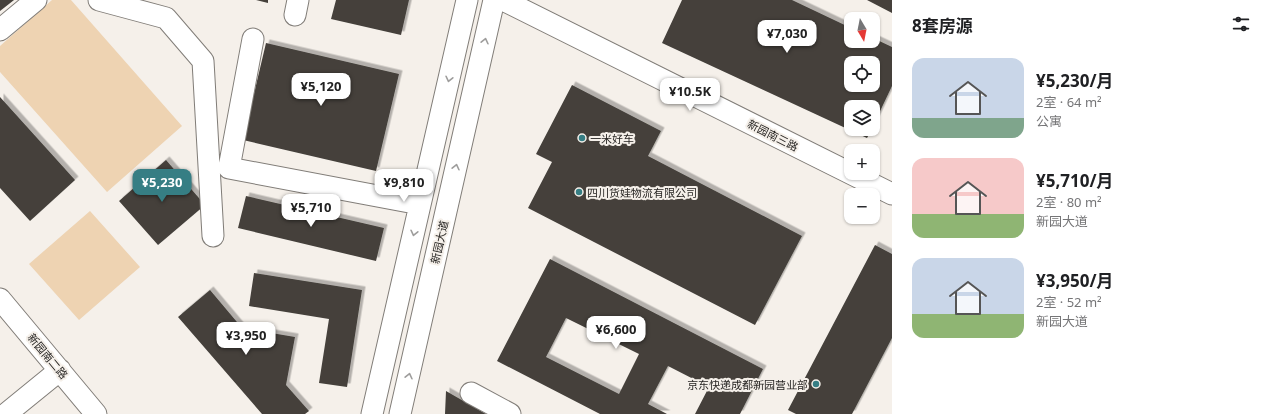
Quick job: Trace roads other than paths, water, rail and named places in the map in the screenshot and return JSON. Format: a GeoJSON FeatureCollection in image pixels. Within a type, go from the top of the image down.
{"type":"FeatureCollection","features":[{"type":"Feature","properties":{"kind":"street"},"geometry":{"type":"LineString","coordinates":[[0,30],[36,0]]}},
{"type":"Feature","properties":{"kind":"street"},"geometry":{"type":"LineString","coordinates":[[99,0],[166,18],[203,61],[213,236]]}},
{"type":"Feature","properties":{"kind":"street"},"geometry":{"type":"LineString","coordinates":[[372,414],[467,0]]}},
{"type":"Feature","properties":{"kind":"street","name":"新园大道"},"geometry":{"type":"LineString","coordinates":[[400,414],[494,0]]}},
{"type":"Feature","properties":{"kind":"street","name":"新园南三路"},"geometry":{"type":"LineString","coordinates":[[504,0],[892,194]]}},
{"type":"Feature","properties":{"kind":"street"},"geometry":{"type":"LineString","coordinates":[[253,39],[229,168],[420,204]]}},
{"type":"Feature","properties":{"kind":"street","name":"新园南二路"},"geometry":{"type":"LineString","coordinates":[[0,298],[96,414]]}},
{"type":"Feature","properties":{"kind":"street"},"geometry":{"type":"LineString","coordinates":[[6,414],[60,370]]}},
{"type":"Feature","properties":{"kind":"street"},"geometry":{"type":"LineString","coordinates":[[472,393],[510,414]]}},
{"type":"Feature","properties":{"kind":"place","name":"一米好车"},"geometry":{"type":"Point","coordinates":[582,138]}},
{"type":"Feature","properties":{"kind":"place","name":"四川货娃物流有限公司"},"geometry":{"type":"Point","coordinates":[579,192]}},
{"type":"Feature","properties":{"kind":"place","name":"京东快递成都新园营业部"},"geometry":{"type":"Point","coordinates":[816,384]}}]}
